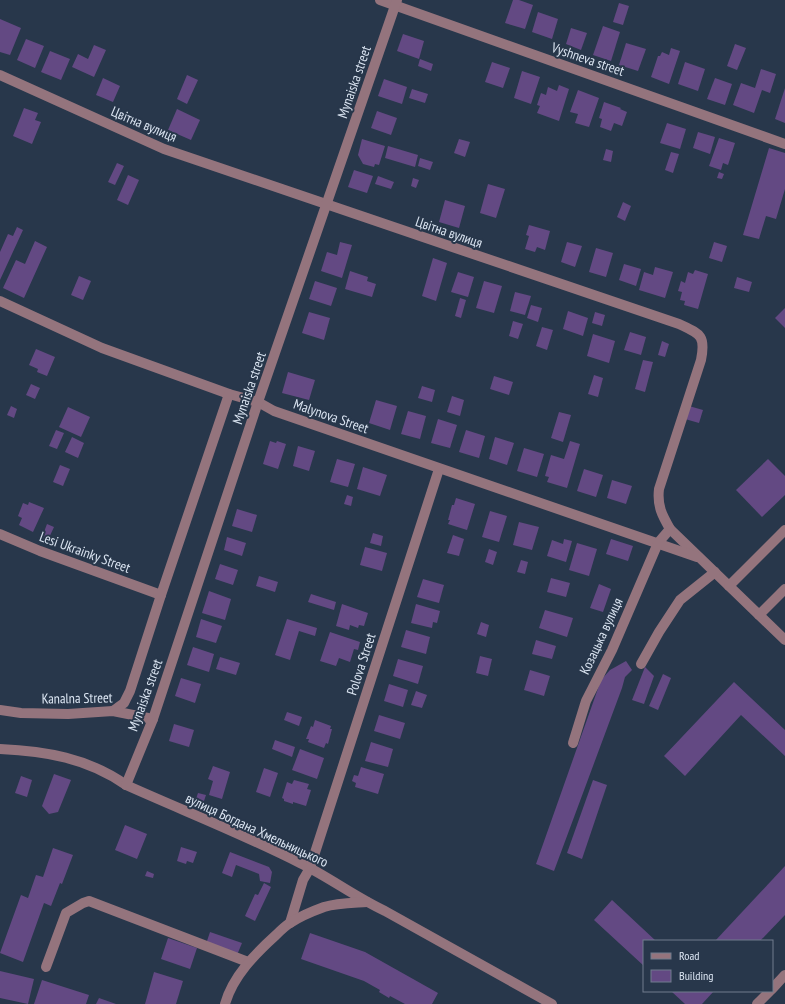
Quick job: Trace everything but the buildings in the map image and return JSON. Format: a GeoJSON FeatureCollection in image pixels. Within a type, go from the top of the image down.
{"type":"FeatureCollection","features":[{"type":"Feature","properties":{"kind":"street","name":"Vyshneva street"},"geometry":{"type":"LineString","coordinates":[[380,0],[396,3],[785,144]]}},
{"type":"Feature","properties":{"kind":"street","name":"Mynaiska street"},"geometry":{"type":"LineString","coordinates":[[126,784],[153,719],[258,402],[396,3]]}},
{"type":"Feature","properties":{"kind":"street","name":"Цвітна вулиця"},"geometry":{"type":"LineString","coordinates":[[0,75],[164,149],[679,324],[696,332],[702,339],[704,346],[701,360],[659,489],[658,501],[660,511],[670,529],[785,640]]}},
{"type":"Feature","properties":{"kind":"street","name":"Malynova Street"},"geometry":{"type":"LineString","coordinates":[[0,301],[102,348],[229,394],[258,402],[274,411],[439,469],[701,558]]}},
{"type":"Feature","properties":{"kind":"street"},"geometry":{"type":"LineString","coordinates":[[113,710],[124,703],[130,691],[229,394]]}},
{"type":"Feature","properties":{"kind":"street","name":"Polova Street"},"geometry":{"type":"LineString","coordinates":[[290,923],[303,880],[310,868],[439,469]]}},
{"type":"Feature","properties":{"kind":"street","name":"Козацька вулиця"},"geometry":{"type":"LineString","coordinates":[[573,743],[586,701],[612,650],[658,543],[670,529]]}},
{"type":"Feature","properties":{"kind":"street"},"geometry":{"type":"LineString","coordinates":[[729,586],[785,530]]}},
{"type":"Feature","properties":{"kind":"street","name":"Lesi Ukrainky Street"},"geometry":{"type":"LineString","coordinates":[[0,534],[40,551],[161,595]]}},
{"type":"Feature","properties":{"kind":"street"},"geometry":{"type":"LineString","coordinates":[[642,664],[659,632],[680,600],[715,572]]}},
{"type":"Feature","properties":{"kind":"street"},"geometry":{"type":"LineString","coordinates":[[759,615],[785,589]]}},
{"type":"Feature","properties":{"kind":"street","name":"Kanalna Street"},"geometry":{"type":"LineString","coordinates":[[0,710],[21,713],[68,714],[113,710],[153,719]]}},
{"type":"Feature","properties":{"kind":"street","name":"вулиця Богдана Хмельницького"},"geometry":{"type":"LineString","coordinates":[[0,748],[28,750],[83,762],[112,774],[126,784],[310,868],[366,902],[385,911],[552,1004]]}},
{"type":"Feature","properties":{"kind":"street"},"geometry":{"type":"LineString","coordinates":[[46,967],[66,913],[89,901],[248,962]]}},
{"type":"Feature","properties":{"kind":"street"},"geometry":{"type":"LineString","coordinates":[[225,1004],[237,978],[248,962],[261,948],[290,923],[335,904],[366,902]]}},
{"type":"Feature","properties":{"kind":"street"},"geometry":{"type":"LineString","coordinates":[[773,988],[785,975]]}},
{"type":"Feature","properties":{"kind":"street"},"geometry":{"type":"LineString","coordinates":[[757,1004],[769,992]]}}]}
